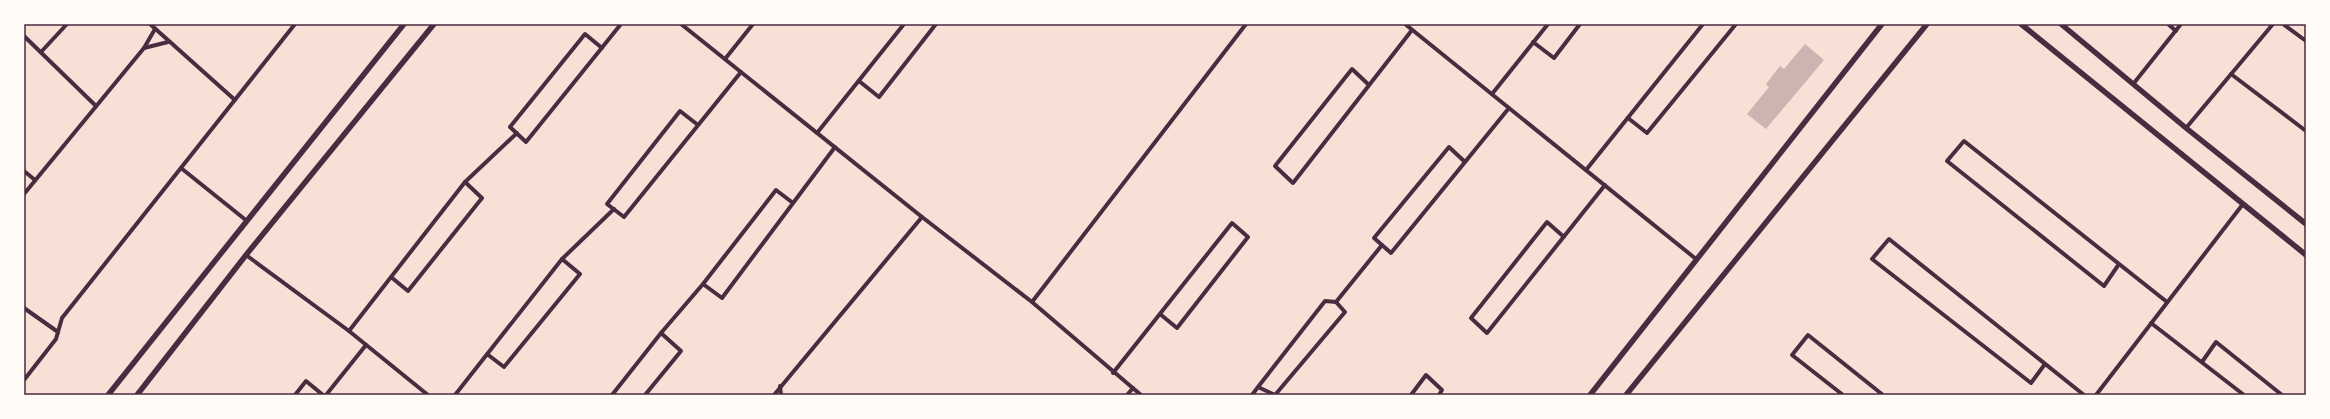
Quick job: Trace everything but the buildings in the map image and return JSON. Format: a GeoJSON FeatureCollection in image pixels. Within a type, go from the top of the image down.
{"type":"FeatureCollection","features":[{"type":"Feature","properties":{"kind":"street"},"geometry":{"type":"LineString","coordinates":[[41,52],[67,24]]}},
{"type":"Feature","properties":{"kind":"street"},"geometry":{"type":"LineString","coordinates":[[150,24],[168,42],[235,100]]}},
{"type":"Feature","properties":{"kind":"street"},"geometry":{"type":"LineString","coordinates":[[24,380],[56,339],[62,318],[295,24]]}},
{"type":"Feature","properties":{"kind":"street"},"geometry":{"type":"LineString","coordinates":[[108,395],[404,24]]}},
{"type":"Feature","properties":{"kind":"street"},"geometry":{"type":"LineString","coordinates":[[137,395],[246,255],[434,24]]}},
{"type":"Feature","properties":{"kind":"street"},"geometry":{"type":"LineString","coordinates":[[602,48],[585,34],[510,127],[526,142],[602,48],[621,24]]}},
{"type":"Feature","properties":{"kind":"street"},"geometry":{"type":"LineString","coordinates":[[682,24],[922,217],[1032,302],[1113,373],[1142,395]]}},
{"type":"Feature","properties":{"kind":"street"},"geometry":{"type":"LineString","coordinates":[[726,59],[753,24]]}},
{"type":"Feature","properties":{"kind":"street"},"geometry":{"type":"LineString","coordinates":[[817,133],[904,24]]}},
{"type":"Feature","properties":{"kind":"street"},"geometry":{"type":"LineString","coordinates":[[859,81],[879,97],[936,24]]}},
{"type":"Feature","properties":{"kind":"street"},"geometry":{"type":"LineString","coordinates":[[1032,302],[1246,24]]}},
{"type":"Feature","properties":{"kind":"street"},"geometry":{"type":"LineString","coordinates":[[1405,24],[1696,259]]}},
{"type":"Feature","properties":{"kind":"street"},"geometry":{"type":"LineString","coordinates":[[1492,94],[1548,24]]}},
{"type":"Feature","properties":{"kind":"street"},"geometry":{"type":"LineString","coordinates":[[1534,42],[1554,58],[1580,24]]}},
{"type":"Feature","properties":{"kind":"street"},"geometry":{"type":"LineString","coordinates":[[1586,170],[1703,24]]}},
{"type":"Feature","properties":{"kind":"street"},"geometry":{"type":"LineString","coordinates":[[1628,118],[1647,133],[1736,24]]}},
{"type":"Feature","properties":{"kind":"street"},"geometry":{"type":"LineString","coordinates":[[1590,395],[1882,24]]}},
{"type":"Feature","properties":{"kind":"street"},"geometry":{"type":"LineString","coordinates":[[1626,395],[1927,24]]}},
{"type":"Feature","properties":{"kind":"street"},"geometry":{"type":"LineString","coordinates":[[2021,24],[2306,255]]}},
{"type":"Feature","properties":{"kind":"street"},"geometry":{"type":"LineString","coordinates":[[2061,24],[2134,83],[2186,128],[2306,224]]}},
{"type":"Feature","properties":{"kind":"street"},"geometry":{"type":"LineString","coordinates":[[2168,24],[2176,31]]}},
{"type":"Feature","properties":{"kind":"street"},"geometry":{"type":"LineString","coordinates":[[2134,83],[2181,24]]}},
{"type":"Feature","properties":{"kind":"street"},"geometry":{"type":"LineString","coordinates":[[2186,128],[2273,24]]}},
{"type":"Feature","properties":{"kind":"street"},"geometry":{"type":"LineString","coordinates":[[2283,24],[2306,41]]}},
{"type":"Feature","properties":{"kind":"street"},"geometry":{"type":"LineString","coordinates":[[24,194],[144,48],[155,29]]}},
{"type":"Feature","properties":{"kind":"street"},"geometry":{"type":"LineString","coordinates":[[1369,85],[1352,69],[1275,166],[1293,183],[1412,30]]}},
{"type":"Feature","properties":{"kind":"street"},"geometry":{"type":"LineString","coordinates":[[24,36],[96,106]]}},
{"type":"Feature","properties":{"kind":"street"},"geometry":{"type":"LineString","coordinates":[[144,48],[168,42]]}},
{"type":"Feature","properties":{"kind":"street"},"geometry":{"type":"LineString","coordinates":[[698,125],[680,111],[607,204],[624,217],[741,72]]}},
{"type":"Feature","properties":{"kind":"street"},"geometry":{"type":"LineString","coordinates":[[2231,74],[2306,131]]}},
{"type":"Feature","properties":{"kind":"street"},"geometry":{"type":"LineString","coordinates":[[1465,162],[1449,147],[1374,238],[1391,253],[1509,108]]}},
{"type":"Feature","properties":{"kind":"street"},"geometry":{"type":"LineString","coordinates":[[349,332],[465,182],[517,133]]}},
{"type":"Feature","properties":{"kind":"street"},"geometry":{"type":"LineString","coordinates":[[2119,264],[2104,286],[1947,160],[1964,141],[2167,302]]}},
{"type":"Feature","properties":{"kind":"street"},"geometry":{"type":"LineString","coordinates":[[703,284],[722,298],[835,147]]}},
{"type":"Feature","properties":{"kind":"street"},"geometry":{"type":"LineString","coordinates":[[181,168],[247,221]]}},
{"type":"Feature","properties":{"kind":"street"},"geometry":{"type":"LineString","coordinates":[[24,171],[35,180]]}},
{"type":"Feature","properties":{"kind":"street"},"geometry":{"type":"LineString","coordinates":[[391,277],[408,291],[482,198],[465,182]]}},
{"type":"Feature","properties":{"kind":"street"},"geometry":{"type":"LineString","coordinates":[[1564,237],[1547,222],[1471,318],[1487,333],[1550,255],[1605,185]]}},
{"type":"Feature","properties":{"kind":"street"},"geometry":{"type":"LineString","coordinates":[[612,395],[661,333],[703,284],[776,190],[793,203]]}},
{"type":"Feature","properties":{"kind":"street"},"geometry":{"type":"LineString","coordinates":[[2096,395],[2243,204]]}},
{"type":"Feature","properties":{"kind":"street"},"geometry":{"type":"LineString","coordinates":[[455,395],[562,259],[614,209]]}},
{"type":"Feature","properties":{"kind":"street"},"geometry":{"type":"LineString","coordinates":[[774,395],[922,217]]}},
{"type":"Feature","properties":{"kind":"street"},"geometry":{"type":"LineString","coordinates":[[1113,373],[1232,223],[1248,237],[1177,328],[1160,314]]}},
{"type":"Feature","properties":{"kind":"street"},"geometry":{"type":"LineString","coordinates":[[2045,364],[2031,383],[1872,259],[1888,239],[2084,395]]}},
{"type":"Feature","properties":{"kind":"street"},"geometry":{"type":"LineString","coordinates":[[1336,302],[1382,245]]}},
{"type":"Feature","properties":{"kind":"street"},"geometry":{"type":"LineString","coordinates":[[246,255],[366,345],[428,395]]}},
{"type":"Feature","properties":{"kind":"street"},"geometry":{"type":"LineString","coordinates":[[488,354],[504,367],[580,274],[562,259]]}},
{"type":"Feature","properties":{"kind":"street"},"geometry":{"type":"LineString","coordinates":[[1252,395],[1258,387],[1325,301],[1336,302],[1344,312],[1275,395],[1258,387]]}},
{"type":"Feature","properties":{"kind":"street"},"geometry":{"type":"LineString","coordinates":[[24,308],[58,332]]}},
{"type":"Feature","properties":{"kind":"street"},"geometry":{"type":"LineString","coordinates":[[2151,323],[2244,395]]}},
{"type":"Feature","properties":{"kind":"street"},"geometry":{"type":"LineString","coordinates":[[645,395],[681,351],[661,333]]}},
{"type":"Feature","properties":{"kind":"street"},"geometry":{"type":"LineString","coordinates":[[1843,395],[1792,355],[1808,335],[1883,395]]}},
{"type":"Feature","properties":{"kind":"street"},"geometry":{"type":"LineString","coordinates":[[2202,362],[2216,342],[2282,395]]}},
{"type":"Feature","properties":{"kind":"street"},"geometry":{"type":"LineString","coordinates":[[326,395],[366,345]]}},
{"type":"Feature","properties":{"kind":"street"},"geometry":{"type":"LineString","coordinates":[[1411,395],[1426,376],[1442,390],[1439,395]]}},
{"type":"Feature","properties":{"kind":"street"},"geometry":{"type":"LineString","coordinates":[[295,395],[306,381],[323,395]]}},
{"type":"Feature","properties":{"kind":"street"},"geometry":{"type":"LineString","coordinates":[[780,386],[781,395]]}},
{"type":"Feature","properties":{"kind":"street"},"geometry":{"type":"LineString","coordinates":[[1127,395],[1133,388]]}}]}
